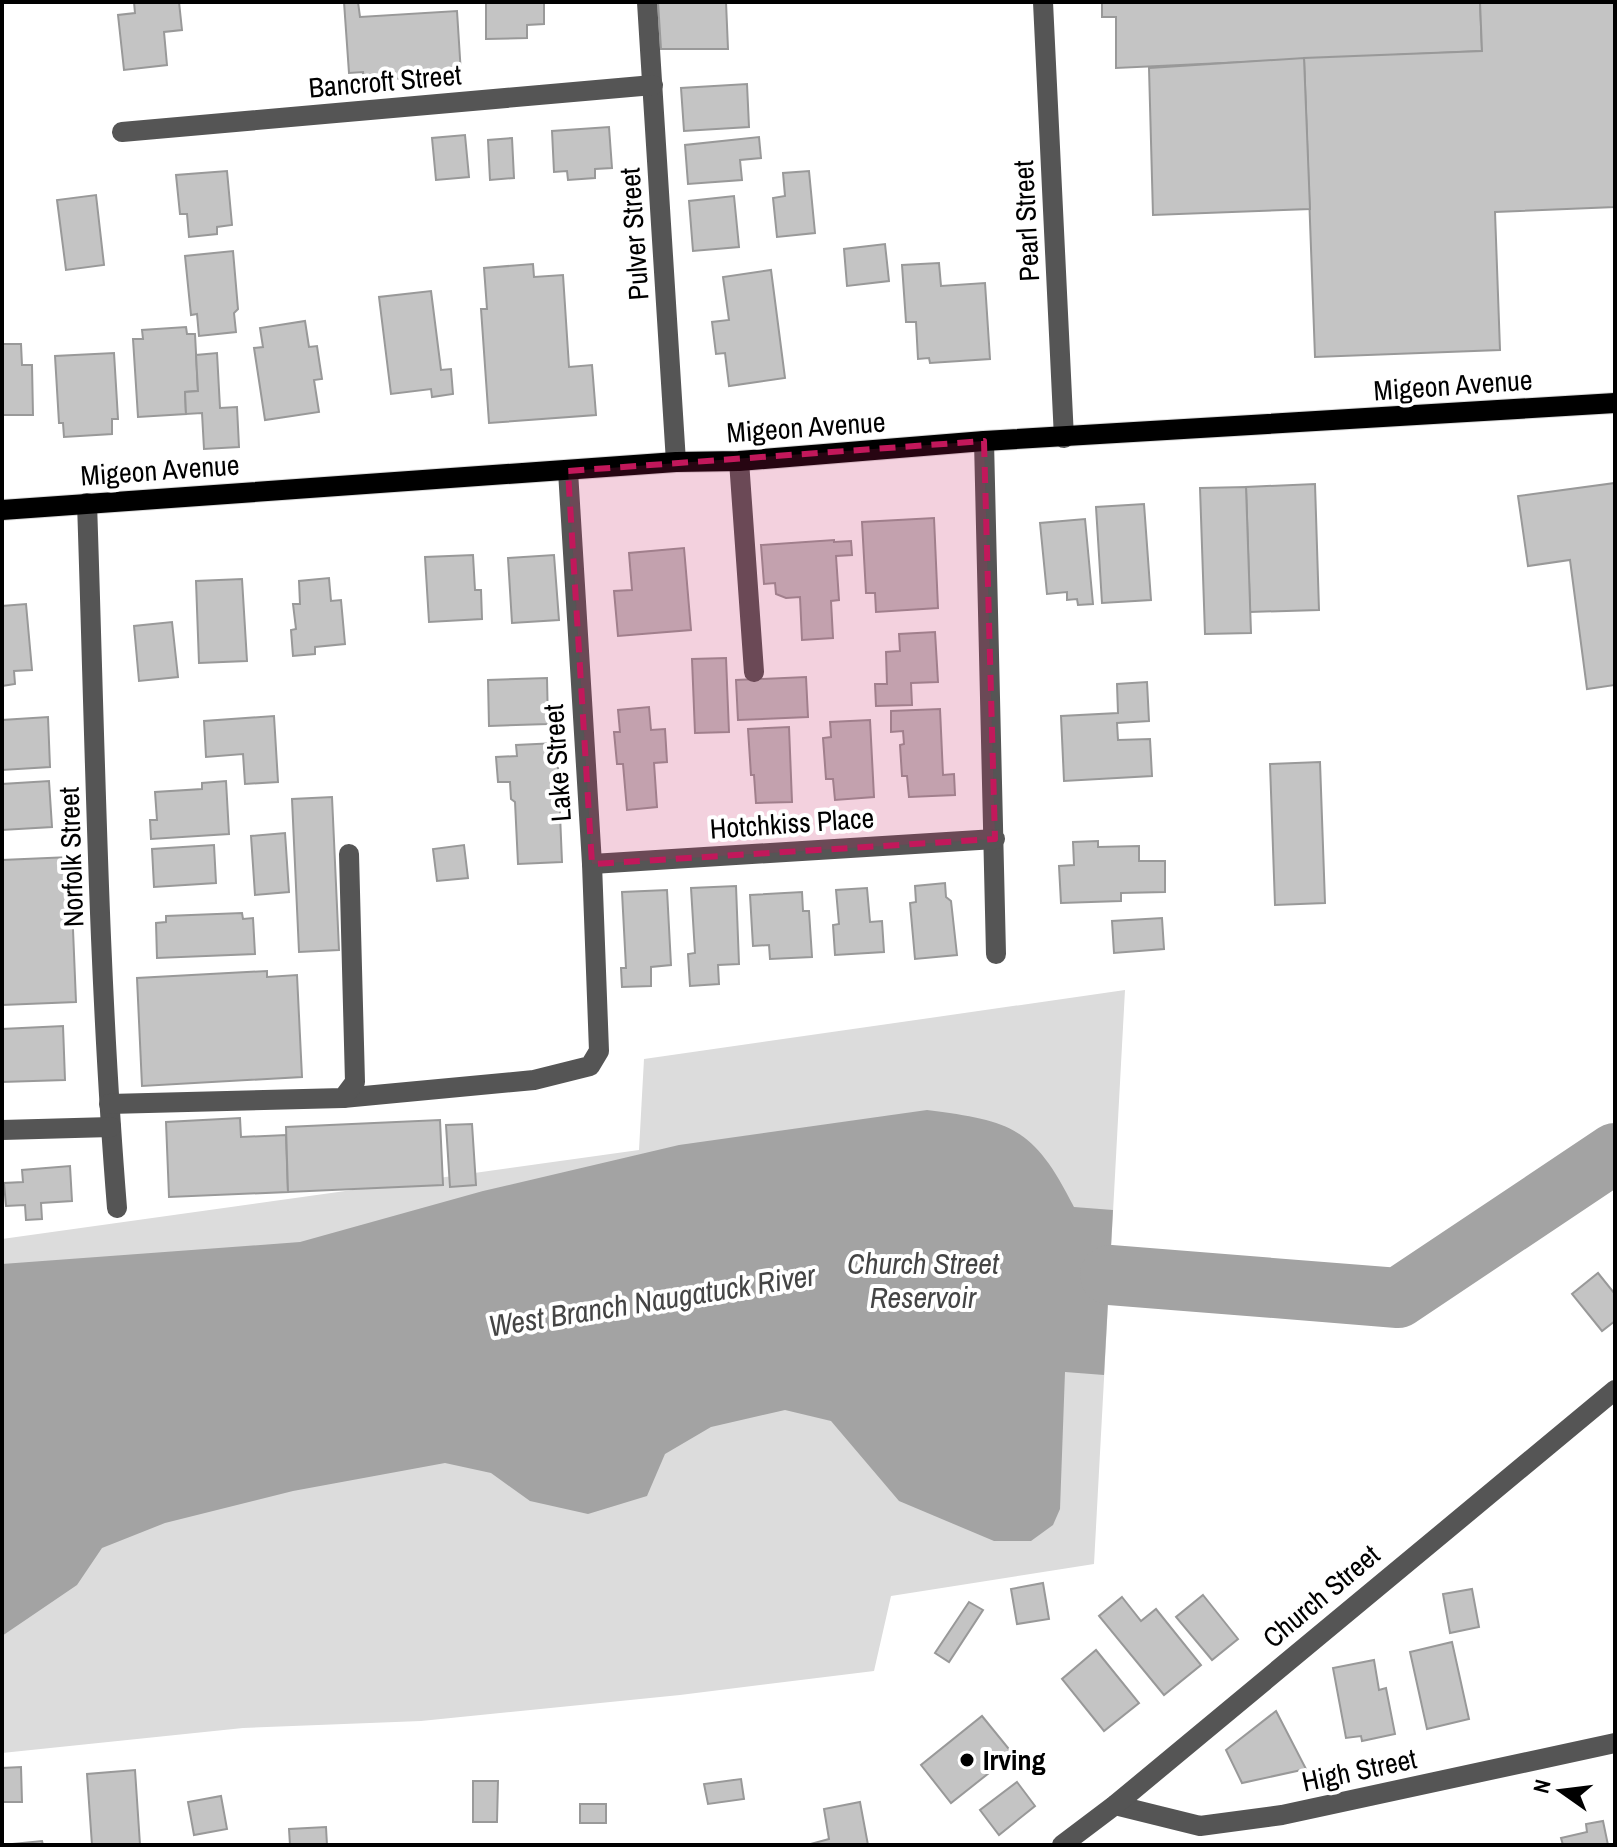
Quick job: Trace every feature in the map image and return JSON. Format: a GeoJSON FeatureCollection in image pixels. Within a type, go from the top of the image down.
{"type":"FeatureCollection","features":[{"type":"Feature","properties":{"kind":"main road","name":"Migeon Avenue"},"geometry":{"type":"LineString","coordinates":[[2,510],[676,462],[739,461],[984,441],[1615,403]]}},
{"type":"Feature","properties":{"kind":"street","name":"Pulver Street"},"geometry":{"type":"LineString","coordinates":[[647,2],[676,462]]}},
{"type":"Feature","properties":{"kind":"street","name":"Pearl Street"},"geometry":{"type":"LineString","coordinates":[[1043,2],[1064,438]]}},
{"type":"Feature","properties":{"kind":"street","name":"Bancroft Street"},"geometry":{"type":"LineString","coordinates":[[122,132],[653,85]]}},
{"type":"Feature","properties":{"kind":"street"},"geometry":{"type":"LineString","coordinates":[[984,441],[996,954]]}},
{"type":"Feature","properties":{"kind":"street"},"geometry":{"type":"LineString","coordinates":[[739,461],[754,672]]}},
{"type":"Feature","properties":{"kind":"street","name":"Lake Street"},"geometry":{"type":"LineString","coordinates":[[343,1098],[534,1080],[590,1066],[599,1051],[592,864],[568,471]]}},
{"type":"Feature","properties":{"kind":"street","name":"Norfolk Street"},"geometry":{"type":"LineString","coordinates":[[87,503],[109,1104],[117,1208]]}},
{"type":"Feature","properties":{"kind":"street","name":"Hotchkiss Place"},"geometry":{"type":"LineString","coordinates":[[592,864],[995,839]]}},
{"type":"Feature","properties":{"kind":"street"},"geometry":{"type":"LineString","coordinates":[[109,1104],[343,1098],[355,1082],[349,854]]}},
{"type":"Feature","properties":{"kind":"street"},"geometry":{"type":"LineString","coordinates":[[2,1130],[111,1127]]}},
{"type":"Feature","properties":{"kind":"street","name":"Church Street"},"geometry":{"type":"LineString","coordinates":[[1062,1845],[1115,1805],[1615,1390]]}},
{"type":"Feature","properties":{"kind":"street","name":"High Street"},"geometry":{"type":"LineString","coordinates":[[1115,1805],[1200,1826],[1282,1815],[1615,1743]]}},
{"type":"Feature","properties":{"kind":"highlighted area"},"geometry":{"type":"Polygon","coordinates":[[[984,441],[995,839],[592,864],[568,471],[984,441]]]}},
{"type":"Feature","properties":{"kind":"shaded area"},"geometry":{"type":"Polygon","coordinates":[[[1125,990],[1094,1564],[891,1596],[874,1671],[680,1695],[421,1721],[243,1728],[2,1753],[2,1239],[639,1150],[644,1059],[1125,990]]]}},
{"type":"Feature","properties":{"kind":"water","name":"Church Street Reservoir"},"geometry":{"type":"Polygon","coordinates":[[[927,1110],[981,1119],[1018,1133],[1033,1144],[1046,1160],[1074,1207],[1113,1210],[1104,1375],[1065,1372],[1060,1509],[1053,1525],[1031,1541],[994,1541],[899,1501],[831,1421],[785,1410],[711,1427],[665,1454],[647,1496],[588,1514],[530,1501],[491,1473],[445,1463],[293,1491],[165,1523],[102,1548],[77,1585],[2,1636],[2,1264],[300,1242],[483,1191],[679,1145],[927,1110]]]}},
{"type":"Feature","properties":{"kind":"building"},"geometry":{"type":"Polygon","coordinates":[[[134,2],[179,2],[182,30],[164,32],[167,65],[124,70],[118,15],[135,13],[134,2]]]}},
{"type":"Feature","properties":{"kind":"building"},"geometry":{"type":"Polygon","coordinates":[[[344,2],[358,2],[360,17],[457,11],[461,74],[363,81],[363,72],[349,73],[344,2]]]}},
{"type":"Feature","properties":{"kind":"building"},"geometry":{"type":"Polygon","coordinates":[[[486,2],[544,2],[544,24],[527,25],[527,38],[486,39],[486,2]]]}},
{"type":"Feature","properties":{"kind":"building"},"geometry":{"type":"Polygon","coordinates":[[[658,2],[726,2],[728,49],[661,49],[658,2]]]}},
{"type":"Feature","properties":{"kind":"building"},"geometry":{"type":"Polygon","coordinates":[[[1102,2],[1480,2],[1482,51],[1116,68],[1116,17],[1102,17],[1102,2]]]}},
{"type":"Feature","properties":{"kind":"building"},"geometry":{"type":"Polygon","coordinates":[[[1480,2],[1615,2],[1615,207],[1495,212],[1500,350],[1315,357],[1304,58],[1482,51],[1480,2]]]}},
{"type":"Feature","properties":{"kind":"building"},"geometry":{"type":"Polygon","coordinates":[[[1304,58],[1310,209],[1153,215],[1149,68],[1304,58]]]}},
{"type":"Feature","properties":{"kind":"building"},"geometry":{"type":"Polygon","coordinates":[[[747,84],[749,127],[684,131],[681,88],[747,84]]]}},
{"type":"Feature","properties":{"kind":"building"},"geometry":{"type":"Polygon","coordinates":[[[609,127],[612,168],[595,169],[595,178],[568,180],[567,171],[554,172],[552,131],[609,127]]]}},
{"type":"Feature","properties":{"kind":"building"},"geometry":{"type":"Polygon","coordinates":[[[465,135],[469,177],[436,180],[432,138],[465,135]]]}},
{"type":"Feature","properties":{"kind":"building"},"geometry":{"type":"Polygon","coordinates":[[[759,137],[761,158],[740,160],[742,180],[688,184],[685,145],[759,137]]]}},
{"type":"Feature","properties":{"kind":"building"},"geometry":{"type":"Polygon","coordinates":[[[512,138],[514,178],[490,180],[488,140],[512,138]]]}},
{"type":"Feature","properties":{"kind":"building"},"geometry":{"type":"Polygon","coordinates":[[[227,171],[232,225],[217,227],[217,234],[189,237],[187,214],[180,214],[176,175],[227,171]]]}},
{"type":"Feature","properties":{"kind":"building"},"geometry":{"type":"Polygon","coordinates":[[[809,171],[815,233],[777,237],[773,198],[785,196],[783,173],[809,171]]]}},
{"type":"Feature","properties":{"kind":"building"},"geometry":{"type":"Polygon","coordinates":[[[96,195],[104,265],[66,270],[57,200],[96,195]]]}},
{"type":"Feature","properties":{"kind":"building"},"geometry":{"type":"Polygon","coordinates":[[[734,196],[739,247],[693,251],[689,201],[734,196]]]}},
{"type":"Feature","properties":{"kind":"building"},"geometry":{"type":"Polygon","coordinates":[[[885,244],[889,281],[847,286],[844,249],[885,244]]]}},
{"type":"Feature","properties":{"kind":"building"},"geometry":{"type":"Polygon","coordinates":[[[233,251],[238,309],[234,313],[236,332],[199,336],[197,314],[191,315],[185,256],[233,251]]]}},
{"type":"Feature","properties":{"kind":"building"},"geometry":{"type":"Polygon","coordinates":[[[939,263],[941,286],[985,283],[990,359],[930,363],[929,358],[918,359],[916,322],[906,322],[902,265],[939,263]]]}},
{"type":"Feature","properties":{"kind":"building"},"geometry":{"type":"Polygon","coordinates":[[[533,264],[534,277],[563,275],[569,367],[592,365],[596,415],[489,423],[481,309],[487,309],[484,268],[533,264]]]}},
{"type":"Feature","properties":{"kind":"building"},"geometry":{"type":"Polygon","coordinates":[[[771,270],[785,378],[729,386],[725,353],[716,354],[712,322],[729,320],[723,277],[771,270]]]}},
{"type":"Feature","properties":{"kind":"building"},"geometry":{"type":"Polygon","coordinates":[[[431,291],[441,370],[451,369],[453,394],[432,397],[431,389],[391,394],[379,297],[431,291]]]}},
{"type":"Feature","properties":{"kind":"building"},"geometry":{"type":"Polygon","coordinates":[[[305,321],[309,347],[317,346],[322,379],[314,380],[319,412],[265,420],[254,348],[263,347],[260,328],[305,321]]]}},
{"type":"Feature","properties":{"kind":"building"},"geometry":{"type":"Polygon","coordinates":[[[186,327],[187,334],[195,334],[198,391],[185,392],[186,414],[138,417],[133,339],[143,339],[142,330],[186,327]]]}},
{"type":"Feature","properties":{"kind":"building"},"geometry":{"type":"Polygon","coordinates":[[[2,344],[21,344],[22,365],[32,365],[33,415],[2,415],[2,344]]]}},
{"type":"Feature","properties":{"kind":"building"},"geometry":{"type":"Polygon","coordinates":[[[114,353],[118,419],[112,419],[112,434],[64,437],[63,423],[59,423],[55,356],[114,353]]]}},
{"type":"Feature","properties":{"kind":"building"},"geometry":{"type":"Polygon","coordinates":[[[217,353],[220,408],[237,407],[239,447],[204,449],[202,413],[186,414],[185,392],[198,391],[196,355],[217,353]]]}},
{"type":"Feature","properties":{"kind":"building"},"geometry":{"type":"Polygon","coordinates":[[[1615,483],[1615,685],[1587,689],[1570,560],[1528,566],[1518,496],[1615,483]]]}},
{"type":"Feature","properties":{"kind":"building"},"geometry":{"type":"Polygon","coordinates":[[[1315,484],[1319,610],[1250,612],[1246,487],[1315,484]]]}},
{"type":"Feature","properties":{"kind":"building"},"geometry":{"type":"Polygon","coordinates":[[[1246,487],[1251,633],[1205,634],[1200,488],[1246,487]]]}},
{"type":"Feature","properties":{"kind":"building"},"geometry":{"type":"Polygon","coordinates":[[[1144,504],[1151,600],[1102,603],[1096,507],[1144,504]]]}},
{"type":"Feature","properties":{"kind":"building"},"geometry":{"type":"Polygon","coordinates":[[[934,518],[938,608],[876,612],[875,593],[866,593],[862,522],[934,518]]]}},
{"type":"Feature","properties":{"kind":"building"},"geometry":{"type":"Polygon","coordinates":[[[1085,519],[1093,604],[1078,605],[1077,599],[1067,600],[1067,592],[1047,594],[1040,523],[1085,519]]]}},
{"type":"Feature","properties":{"kind":"building"},"geometry":{"type":"Polygon","coordinates":[[[851,541],[852,555],[836,556],[839,600],[831,601],[833,638],[802,640],[800,597],[786,598],[776,594],[775,583],[764,584],[761,545],[851,541]]]}},
{"type":"Feature","properties":{"kind":"building"},"geometry":{"type":"Polygon","coordinates":[[[684,548],[691,630],[618,636],[614,591],[632,590],[629,553],[684,548]]]}},
{"type":"Feature","properties":{"kind":"building"},"geometry":{"type":"Polygon","coordinates":[[[473,555],[475,590],[481,590],[482,619],[429,622],[425,557],[473,555]]]}},
{"type":"Feature","properties":{"kind":"building"},"geometry":{"type":"Polygon","coordinates":[[[554,555],[559,620],[512,623],[508,558],[554,555]]]}},
{"type":"Feature","properties":{"kind":"building"},"geometry":{"type":"Polygon","coordinates":[[[329,578],[331,601],[341,600],[345,644],[315,647],[315,654],[293,656],[291,630],[296,629],[293,604],[300,604],[299,581],[329,578]]]}},
{"type":"Feature","properties":{"kind":"building"},"geometry":{"type":"Polygon","coordinates":[[[242,579],[247,661],[199,663],[196,581],[242,579]]]}},
{"type":"Feature","properties":{"kind":"building"},"geometry":{"type":"Polygon","coordinates":[[[26,604],[32,670],[14,671],[15,684],[2,686],[2,606],[26,604]]]}},
{"type":"Feature","properties":{"kind":"building"},"geometry":{"type":"Polygon","coordinates":[[[172,622],[178,677],[139,681],[134,626],[172,622]]]}},
{"type":"Feature","properties":{"kind":"building"},"geometry":{"type":"Polygon","coordinates":[[[935,632],[938,682],[911,683],[912,705],[876,706],[875,684],[887,684],[886,652],[900,651],[899,634],[935,632]]]}},
{"type":"Feature","properties":{"kind":"building"},"geometry":{"type":"Polygon","coordinates":[[[726,658],[729,732],[695,733],[692,659],[726,658]]]}},
{"type":"Feature","properties":{"kind":"building"},"geometry":{"type":"Polygon","coordinates":[[[806,677],[808,717],[738,720],[736,680],[806,677]]]}},
{"type":"Feature","properties":{"kind":"building"},"geometry":{"type":"Polygon","coordinates":[[[547,678],[548,724],[489,726],[488,680],[547,678]]]}},
{"type":"Feature","properties":{"kind":"building"},"geometry":{"type":"Polygon","coordinates":[[[1147,682],[1149,721],[1117,723],[1118,740],[1150,739],[1152,776],[1064,781],[1061,716],[1118,713],[1117,684],[1147,682]]]}},
{"type":"Feature","properties":{"kind":"building"},"geometry":{"type":"Polygon","coordinates":[[[649,707],[651,730],[665,729],[667,762],[654,763],[657,807],[627,810],[623,764],[617,764],[614,732],[620,732],[618,710],[649,707]]]}},
{"type":"Feature","properties":{"kind":"building"},"geometry":{"type":"Polygon","coordinates":[[[940,709],[943,775],[954,774],[955,795],[909,797],[907,776],[902,776],[900,745],[904,744],[903,731],[891,732],[891,711],[940,709]]]}},
{"type":"Feature","properties":{"kind":"building"},"geometry":{"type":"Polygon","coordinates":[[[274,716],[278,782],[245,784],[243,754],[206,757],[204,721],[274,716]]]}},
{"type":"Feature","properties":{"kind":"building"},"geometry":{"type":"Polygon","coordinates":[[[48,717],[50,767],[2,770],[2,720],[48,717]]]}},
{"type":"Feature","properties":{"kind":"building"},"geometry":{"type":"Polygon","coordinates":[[[870,720],[874,797],[835,800],[833,779],[826,779],[823,738],[831,737],[830,722],[870,720]]]}},
{"type":"Feature","properties":{"kind":"building"},"geometry":{"type":"Polygon","coordinates":[[[789,727],[792,802],[756,803],[748,729],[789,727]]]}},
{"type":"Feature","properties":{"kind":"building"},"geometry":{"type":"Polygon","coordinates":[[[557,743],[562,862],[518,864],[515,802],[511,799],[510,782],[498,782],[496,757],[517,756],[516,745],[557,743]]]}},
{"type":"Feature","properties":{"kind":"building"},"geometry":{"type":"Polygon","coordinates":[[[1320,762],[1325,903],[1275,905],[1270,764],[1320,762]]]}},
{"type":"Feature","properties":{"kind":"building"},"geometry":{"type":"Polygon","coordinates":[[[49,781],[52,827],[2,830],[2,784],[49,781]]]}},
{"type":"Feature","properties":{"kind":"building"},"geometry":{"type":"Polygon","coordinates":[[[226,781],[229,834],[151,839],[150,820],[157,820],[155,792],[202,789],[202,783],[226,781]]]}},
{"type":"Feature","properties":{"kind":"building"},"geometry":{"type":"Polygon","coordinates":[[[332,797],[339,950],[299,952],[292,799],[332,797]]]}},
{"type":"Feature","properties":{"kind":"building"},"geometry":{"type":"Polygon","coordinates":[[[285,833],[289,892],[255,895],[251,836],[285,833]]]}},
{"type":"Feature","properties":{"kind":"building"},"geometry":{"type":"Polygon","coordinates":[[[1098,841],[1098,847],[1139,846],[1139,861],[1165,861],[1165,892],[1121,893],[1121,901],[1061,903],[1059,866],[1074,865],[1073,842],[1098,841]]]}},
{"type":"Feature","properties":{"kind":"building"},"geometry":{"type":"Polygon","coordinates":[[[214,845],[216,883],[154,887],[152,849],[214,845]]]}},
{"type":"Feature","properties":{"kind":"building"},"geometry":{"type":"Polygon","coordinates":[[[464,845],[468,878],[437,881],[433,849],[464,845]]]}},
{"type":"Feature","properties":{"kind":"building"},"geometry":{"type":"Polygon","coordinates":[[[70,857],[76,1002],[2,1005],[2,860],[70,857]]]}},
{"type":"Feature","properties":{"kind":"building"},"geometry":{"type":"Polygon","coordinates":[[[945,883],[946,897],[951,901],[957,955],[915,959],[910,903],[916,902],[915,886],[945,883]]]}},
{"type":"Feature","properties":{"kind":"building"},"geometry":{"type":"Polygon","coordinates":[[[736,886],[739,964],[718,965],[719,984],[690,986],[688,954],[695,953],[691,888],[736,886]]]}},
{"type":"Feature","properties":{"kind":"building"},"geometry":{"type":"Polygon","coordinates":[[[867,888],[870,922],[882,921],[884,952],[835,955],[833,925],[839,924],[836,890],[867,888]]]}},
{"type":"Feature","properties":{"kind":"building"},"geometry":{"type":"Polygon","coordinates":[[[667,890],[671,965],[651,967],[651,986],[622,987],[621,968],[626,968],[622,892],[667,890]]]}},
{"type":"Feature","properties":{"kind":"building"},"geometry":{"type":"Polygon","coordinates":[[[802,892],[803,911],[809,911],[812,957],[770,959],[769,945],[753,946],[750,895],[802,892]]]}},
{"type":"Feature","properties":{"kind":"building"},"geometry":{"type":"Polygon","coordinates":[[[242,913],[243,919],[253,918],[255,954],[157,958],[156,923],[166,922],[166,916],[242,913]]]}},
{"type":"Feature","properties":{"kind":"building"},"geometry":{"type":"Polygon","coordinates":[[[1162,918],[1164,949],[1114,953],[1112,921],[1162,918]]]}},
{"type":"Feature","properties":{"kind":"building"},"geometry":{"type":"Polygon","coordinates":[[[267,971],[267,977],[297,975],[302,1077],[142,1086],[137,978],[267,971]]]}},
{"type":"Feature","properties":{"kind":"building"},"geometry":{"type":"Polygon","coordinates":[[[63,1026],[65,1080],[2,1082],[2,1029],[63,1026]]]}},
{"type":"Feature","properties":{"kind":"building"},"geometry":{"type":"Polygon","coordinates":[[[240,1118],[241,1137],[286,1135],[288,1192],[169,1197],[166,1122],[240,1118]]]}},
{"type":"Feature","properties":{"kind":"building"},"geometry":{"type":"Polygon","coordinates":[[[440,1120],[443,1185],[288,1192],[286,1127],[440,1120]]]}},
{"type":"Feature","properties":{"kind":"building"},"geometry":{"type":"Polygon","coordinates":[[[472,1124],[476,1185],[450,1187],[446,1125],[472,1124]]]}},
{"type":"Feature","properties":{"kind":"building"},"geometry":{"type":"Polygon","coordinates":[[[70,1166],[72,1201],[41,1203],[42,1219],[26,1220],[25,1205],[6,1206],[4,1183],[23,1182],[22,1170],[70,1166]]]}},
{"type":"Feature","properties":{"kind":"building"},"geometry":{"type":"Polygon","coordinates":[[[1598,1273],[1615,1294],[1615,1321],[1602,1331],[1572,1294],[1598,1273]]]}},
{"type":"Feature","properties":{"kind":"building"},"geometry":{"type":"Polygon","coordinates":[[[1043,1583],[1049,1619],[1017,1624],[1011,1589],[1043,1583]]]}},
{"type":"Feature","properties":{"kind":"building"},"geometry":{"type":"Polygon","coordinates":[[[1472,1589],[1479,1627],[1450,1633],[1443,1594],[1472,1589]]]}},
{"type":"Feature","properties":{"kind":"building"},"geometry":{"type":"Polygon","coordinates":[[[1203,1595],[1238,1639],[1212,1660],[1176,1617],[1203,1595]]]}},
{"type":"Feature","properties":{"kind":"building"},"geometry":{"type":"Polygon","coordinates":[[[1122,1597],[1141,1621],[1156,1609],[1201,1665],[1164,1695],[1099,1616],[1122,1597]]]}},
{"type":"Feature","properties":{"kind":"building"},"geometry":{"type":"Polygon","coordinates":[[[969,1602],[983,1610],[949,1662],[935,1653],[969,1602]]]}},
{"type":"Feature","properties":{"kind":"building"},"geometry":{"type":"Polygon","coordinates":[[[1452,1642],[1469,1719],[1427,1729],[1410,1652],[1452,1642]]]}},
{"type":"Feature","properties":{"kind":"building"},"geometry":{"type":"Polygon","coordinates":[[[1096,1650],[1139,1703],[1104,1731],[1062,1679],[1096,1650]]]}},
{"type":"Feature","properties":{"kind":"building"},"geometry":{"type":"Polygon","coordinates":[[[1374,1660],[1379,1690],[1386,1688],[1395,1734],[1362,1741],[1361,1736],[1346,1738],[1333,1668],[1374,1660]]]}},
{"type":"Feature","properties":{"kind":"building"},"geometry":{"type":"Polygon","coordinates":[[[1276,1711],[1306,1769],[1242,1783],[1226,1750],[1276,1711]]]}},
{"type":"Feature","properties":{"kind":"building","name":"Irving"},"geometry":{"type":"Polygon","coordinates":[[[982,1716],[1013,1754],[951,1803],[921,1765],[982,1716]]]}},
{"type":"Feature","properties":{"kind":"building"},"geometry":{"type":"Polygon","coordinates":[[[21,1767],[22,1802],[2,1802],[2,1768],[21,1767]]]}},
{"type":"Feature","properties":{"kind":"building"},"geometry":{"type":"Polygon","coordinates":[[[135,1770],[140,1845],[92,1845],[87,1774],[135,1770]]]}},
{"type":"Feature","properties":{"kind":"building"},"geometry":{"type":"Polygon","coordinates":[[[741,1779],[744,1799],[708,1804],[704,1784],[741,1779]]]}},
{"type":"Feature","properties":{"kind":"building"},"geometry":{"type":"Polygon","coordinates":[[[473,1781],[498,1781],[497,1822],[473,1822],[473,1781]]]}},
{"type":"Feature","properties":{"kind":"building","name":"Irving"},"geometry":{"type":"Polygon","coordinates":[[[1017,1782],[1035,1806],[999,1835],[980,1810],[1017,1782]]]}},
{"type":"Feature","properties":{"kind":"building"},"geometry":{"type":"Polygon","coordinates":[[[221,1796],[227,1829],[194,1835],[188,1802],[221,1796]]]}},
{"type":"Feature","properties":{"kind":"building"},"geometry":{"type":"Polygon","coordinates":[[[860,1802],[868,1845],[807,1845],[829,1839],[824,1809],[860,1802]]]}},
{"type":"Feature","properties":{"kind":"building"},"geometry":{"type":"Polygon","coordinates":[[[580,1804],[606,1804],[606,1823],[580,1823],[580,1804]]]}},
{"type":"Feature","properties":{"kind":"building"},"geometry":{"type":"Polygon","coordinates":[[[1603,1821],[1608,1845],[1563,1845],[1561,1838],[1587,1832],[1586,1824],[1603,1821]]]}},
{"type":"Feature","properties":{"kind":"building"},"geometry":{"type":"Polygon","coordinates":[[[326,1827],[327,1845],[290,1845],[289,1829],[326,1827]]]}},
{"type":"Feature","properties":{"kind":"building"},"geometry":{"type":"Polygon","coordinates":[[[42,1841],[43,1845],[2,1845],[42,1841]]]}},
{"type":"Feature","properties":{"kind":"waterway","name":"West Branch Naugatuck River"},"geometry":{"type":"LineString","coordinates":[[1110,1275],[1398,1298],[1615,1153]]}},
{"type":"Feature","properties":{"kind":"place","name":"Irving"},"geometry":{"type":"Point","coordinates":[967,1760]}}]}
